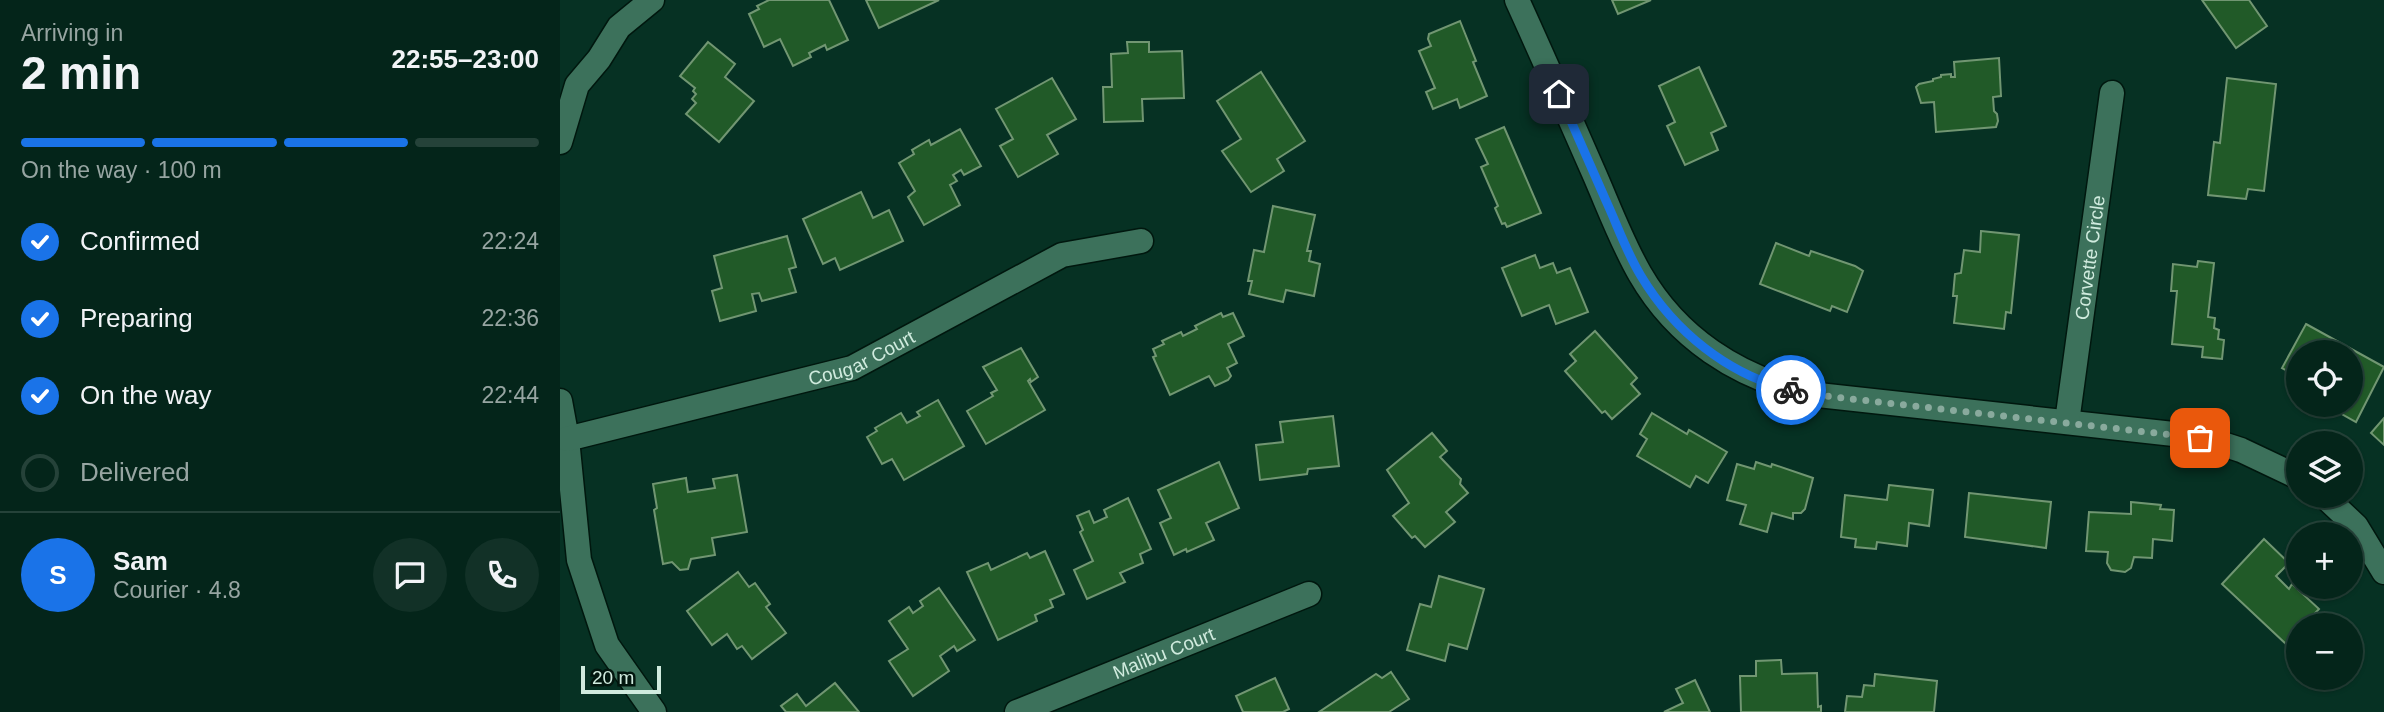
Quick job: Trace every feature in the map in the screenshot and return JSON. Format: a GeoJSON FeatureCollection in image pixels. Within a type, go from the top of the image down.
{"type":"FeatureCollection","features":[{"type":"Feature","properties":{"kind":"street"},"geometry":{"type":"LineString","coordinates":[[560,142],[577,85],[599,59],[619,27],[652,0]]}},
{"type":"Feature","properties":{"kind":"street"},"geometry":{"type":"LineString","coordinates":[[1517,0],[1640,275],[1670,316],[1701,345],[1752,376],[1809,394],[2183,434],[2241,450],[2286,471]]}},
{"type":"Feature","properties":{"kind":"street","name":"Corvette Circle"},"geometry":{"type":"LineString","coordinates":[[2067,422],[2112,93]]}},
{"type":"Feature","properties":{"kind":"street","name":"Cougar Court"},"geometry":{"type":"LineString","coordinates":[[567,439],[852,368],[1062,255],[1140,241]]}},
{"type":"Feature","properties":{"kind":"street"},"geometry":{"type":"LineString","coordinates":[[560,401],[567,439],[579,560],[607,646],[654,712]]}},
{"type":"Feature","properties":{"kind":"street"},"geometry":{"type":"LineString","coordinates":[[2337,508],[2356,526],[2384,572]]}},
{"type":"Feature","properties":{"kind":"street","name":"Malibu Court"},"geometry":{"type":"LineString","coordinates":[[1017,712],[1309,594]]}},
{"type":"Feature","properties":{"kind":"building"},"geometry":{"type":"Polygon","coordinates":[[[769,0],[829,0],[848,40],[827,50],[825,45],[809,53],[811,57],[793,66],[780,39],[764,47],[749,14],[769,0]]]}},
{"type":"Feature","properties":{"kind":"building"},"geometry":{"type":"Polygon","coordinates":[[[866,0],[939,0],[879,28],[866,0]]]}},
{"type":"Feature","properties":{"kind":"building"},"geometry":{"type":"Polygon","coordinates":[[[1612,0],[1651,0],[1618,14],[1612,0]]]}},
{"type":"Feature","properties":{"kind":"building"},"geometry":{"type":"Polygon","coordinates":[[[2202,0],[2249,0],[2267,26],[2236,48],[2202,0]]]}},
{"type":"Feature","properties":{"kind":"building"},"geometry":{"type":"Polygon","coordinates":[[[1460,21],[1487,96],[1460,108],[1457,99],[1433,109],[1426,92],[1435,88],[1419,51],[1431,46],[1429,34],[1460,21]]]}},
{"type":"Feature","properties":{"kind":"building"},"geometry":{"type":"Polygon","coordinates":[[[708,42],[735,64],[725,77],[754,101],[719,142],[686,114],[696,103],[692,99],[696,94],[693,91],[695,88],[680,76],[708,42]]]}},
{"type":"Feature","properties":{"kind":"building"},"geometry":{"type":"Polygon","coordinates":[[[1127,42],[1149,42],[1149,52],[1182,51],[1184,98],[1142,99],[1143,121],[1104,122],[1103,87],[1112,87],[1111,54],[1128,53],[1127,42]]]}},
{"type":"Feature","properties":{"kind":"building"},"geometry":{"type":"Polygon","coordinates":[[[1999,58],[2001,96],[1993,97],[1998,121],[1996,127],[1936,132],[1934,102],[1921,103],[1916,87],[1941,75],[1951,74],[1951,77],[1955,77],[1954,62],[1999,58]]]}},
{"type":"Feature","properties":{"kind":"building"},"geometry":{"type":"Polygon","coordinates":[[[1699,67],[1726,126],[1711,133],[1718,150],[1685,165],[1667,126],[1675,122],[1659,86],[1699,67]]]}},
{"type":"Feature","properties":{"kind":"building"},"geometry":{"type":"Polygon","coordinates":[[[1261,72],[1305,141],[1277,159],[1284,171],[1251,192],[1222,151],[1241,139],[1217,101],[1261,72]]]}},
{"type":"Feature","properties":{"kind":"building"},"geometry":{"type":"Polygon","coordinates":[[[1052,78],[1076,119],[1047,135],[1058,154],[1018,177],[1000,146],[1013,139],[996,109],[1052,78]]]}},
{"type":"Feature","properties":{"kind":"building"},"geometry":{"type":"Polygon","coordinates":[[[2227,78],[2276,84],[2264,191],[2248,189],[2246,199],[2208,195],[2214,142],[2220,143],[2227,78]]]}},
{"type":"Feature","properties":{"kind":"building"},"geometry":{"type":"Polygon","coordinates":[[[1504,127],[1541,213],[1507,227],[1505,223],[1502,224],[1495,208],[1498,206],[1481,167],[1488,164],[1476,139],[1504,127]]]}},
{"type":"Feature","properties":{"kind":"building"},"geometry":{"type":"Polygon","coordinates":[[[960,129],[981,166],[964,175],[961,170],[953,175],[957,181],[950,185],[960,205],[924,225],[908,197],[915,191],[899,163],[914,154],[912,150],[929,140],[931,145],[960,129]]]}},
{"type":"Feature","properties":{"kind":"building"},"geometry":{"type":"Polygon","coordinates":[[[861,192],[873,218],[889,210],[903,241],[840,270],[835,258],[823,264],[803,219],[861,192]]]}},
{"type":"Feature","properties":{"kind":"building"},"geometry":{"type":"Polygon","coordinates":[[[1273,206],[1315,215],[1307,251],[1311,251],[1309,261],[1320,264],[1314,296],[1286,290],[1283,302],[1249,294],[1252,281],[1248,281],[1254,250],[1264,252],[1273,206]]]}},
{"type":"Feature","properties":{"kind":"building"},"geometry":{"type":"Polygon","coordinates":[[[1981,231],[2019,235],[2011,313],[2006,312],[2004,329],[1954,323],[1957,296],[1953,296],[1955,274],[1961,273],[1964,250],[1980,252],[1981,231]]]}},
{"type":"Feature","properties":{"kind":"building"},"geometry":{"type":"Polygon","coordinates":[[[787,236],[796,267],[789,269],[796,292],[762,301],[759,293],[752,294],[756,311],[720,321],[712,291],[722,288],[714,256],[787,236]]]}},
{"type":"Feature","properties":{"kind":"building"},"geometry":{"type":"Polygon","coordinates":[[[1776,243],[1809,256],[1811,251],[1863,271],[1847,312],[1832,306],[1830,311],[1760,284],[1776,243]]]}},
{"type":"Feature","properties":{"kind":"building"},"geometry":{"type":"Polygon","coordinates":[[[1535,255],[1540,268],[1553,263],[1557,273],[1570,268],[1588,312],[1556,324],[1549,305],[1522,316],[1502,268],[1535,255]]]}},
{"type":"Feature","properties":{"kind":"building"},"geometry":{"type":"Polygon","coordinates":[[[2198,261],[2214,263],[2208,317],[2215,318],[2214,328],[2219,330],[2218,339],[2224,340],[2222,359],[2202,357],[2203,347],[2172,344],[2177,291],[2171,291],[2173,264],[2197,267],[2198,261]]]}},
{"type":"Feature","properties":{"kind":"building"},"geometry":{"type":"Polygon","coordinates":[[[1221,313],[1223,317],[1233,313],[1244,336],[1228,344],[1237,363],[1227,368],[1231,376],[1215,386],[1209,376],[1170,395],[1153,357],[1156,356],[1153,349],[1164,344],[1162,341],[1181,332],[1183,336],[1197,329],[1195,326],[1221,313]]]}},
{"type":"Feature","properties":{"kind":"building"},"geometry":{"type":"Polygon","coordinates":[[[2306,324],[2335,340],[2297,340],[2306,324]]]}},
{"type":"Feature","properties":{"kind":"building"},"geometry":{"type":"Polygon","coordinates":[[[1595,331],[1637,378],[1631,384],[1640,394],[1612,419],[1605,411],[1602,413],[1565,371],[1576,361],[1570,354],[1595,331]]]}},
{"type":"Feature","properties":{"kind":"building"},"geometry":{"type":"Polygon","coordinates":[[[1021,348],[1038,377],[1028,381],[1045,410],[986,444],[967,411],[993,396],[991,393],[997,390],[983,367],[1021,348]]]}},
{"type":"Feature","properties":{"kind":"building"},"geometry":{"type":"Polygon","coordinates":[[[2363,355],[2384,367],[2363,408],[2363,355]]]}},
{"type":"Feature","properties":{"kind":"building"},"geometry":{"type":"Polygon","coordinates":[[[938,400],[964,446],[904,480],[892,459],[882,464],[867,437],[877,431],[875,428],[901,413],[907,423],[920,416],[917,412],[938,400]]]}},
{"type":"Feature","properties":{"kind":"building"},"geometry":{"type":"Polygon","coordinates":[[[1652,413],[1687,434],[1689,430],[1727,452],[1708,483],[1696,476],[1690,487],[1637,456],[1647,439],[1640,434],[1652,413]]]}},
{"type":"Feature","properties":{"kind":"building"},"geometry":{"type":"Polygon","coordinates":[[[1333,416],[1339,466],[1308,469],[1307,474],[1260,480],[1256,445],[1283,442],[1280,422],[1333,416]]]}},
{"type":"Feature","properties":{"kind":"building"},"geometry":{"type":"Polygon","coordinates":[[[2384,418],[2384,445],[2371,433],[2384,418]]]}},
{"type":"Feature","properties":{"kind":"building"},"geometry":{"type":"Polygon","coordinates":[[[1432,433],[1447,451],[1440,457],[1461,479],[1460,484],[1468,493],[1446,512],[1455,522],[1425,547],[1415,536],[1412,538],[1393,516],[1409,503],[1387,470],[1432,433]]]}},
{"type":"Feature","properties":{"kind":"building"},"geometry":{"type":"Polygon","coordinates":[[[1219,462],[1239,508],[1206,523],[1214,540],[1174,555],[1160,523],[1171,518],[1158,490],[1219,462]]]}},
{"type":"Feature","properties":{"kind":"building"},"geometry":{"type":"Polygon","coordinates":[[[1756,462],[1771,467],[1772,464],[1813,478],[1805,509],[1801,513],[1793,513],[1793,519],[1772,513],[1767,532],[1740,524],[1746,505],[1727,500],[1737,464],[1754,469],[1756,462]]]}},
{"type":"Feature","properties":{"kind":"building"},"geometry":{"type":"Polygon","coordinates":[[[737,475],[747,532],[712,538],[715,555],[691,559],[688,569],[680,570],[672,562],[663,564],[654,510],[657,508],[653,484],[686,478],[688,492],[715,488],[713,479],[737,475]]]}},
{"type":"Feature","properties":{"kind":"building"},"geometry":{"type":"Polygon","coordinates":[[[1889,485],[1933,490],[1929,526],[1909,523],[1907,546],[1877,542],[1876,549],[1855,547],[1856,539],[1841,537],[1845,495],[1887,500],[1889,485]]]}},
{"type":"Feature","properties":{"kind":"building"},"geometry":{"type":"Polygon","coordinates":[[[1969,493],[2051,502],[2046,548],[1965,537],[1969,493]]]}},
{"type":"Feature","properties":{"kind":"building"},"geometry":{"type":"Polygon","coordinates":[[[1128,498],[1151,549],[1140,554],[1143,563],[1120,573],[1125,582],[1087,599],[1074,570],[1093,561],[1080,532],[1083,530],[1077,516],[1089,511],[1094,523],[1107,517],[1104,510],[1128,498]]]}},
{"type":"Feature","properties":{"kind":"building"},"geometry":{"type":"Polygon","coordinates":[[[2131,502],[2161,505],[2160,509],[2174,510],[2172,541],[2153,539],[2152,558],[2134,557],[2131,568],[2125,572],[2111,570],[2107,563],[2108,552],[2086,551],[2089,512],[2131,514],[2131,502]]]}},
{"type":"Feature","properties":{"kind":"building"},"geometry":{"type":"Polygon","coordinates":[[[2264,539],[2286,560],[2286,566],[2276,576],[2286,586],[2286,599],[2308,599],[2319,609],[2315,613],[2286,613],[2286,644],[2222,584],[2264,539]]]}},
{"type":"Feature","properties":{"kind":"building"},"geometry":{"type":"Polygon","coordinates":[[[1045,551],[1064,594],[1050,600],[1053,607],[1035,615],[1037,621],[998,640],[967,572],[988,563],[991,570],[1027,553],[1030,558],[1045,551]]]}},
{"type":"Feature","properties":{"kind":"building"},"geometry":{"type":"Polygon","coordinates":[[[738,572],[749,587],[755,583],[770,604],[766,607],[786,633],[752,659],[742,646],[737,649],[727,634],[712,645],[687,611],[738,572]]]}},
{"type":"Feature","properties":{"kind":"building"},"geometry":{"type":"Polygon","coordinates":[[[1439,576],[1484,589],[1467,649],[1449,644],[1445,661],[1407,650],[1420,604],[1431,607],[1439,576]]]}},
{"type":"Feature","properties":{"kind":"building"},"geometry":{"type":"Polygon","coordinates":[[[939,588],[975,640],[957,651],[954,646],[940,656],[949,671],[913,696],[889,661],[908,649],[889,621],[909,607],[913,613],[923,606],[920,601],[939,588]]]}},
{"type":"Feature","properties":{"kind":"building"},"geometry":{"type":"Polygon","coordinates":[[[1781,660],[1782,674],[1817,673],[1818,707],[1821,706],[1821,712],[1741,712],[1740,676],[1756,676],[1756,661],[1781,660]]]}},
{"type":"Feature","properties":{"kind":"building"},"geometry":{"type":"Polygon","coordinates":[[[1391,672],[1409,699],[1389,712],[1319,712],[1376,674],[1382,678],[1391,672]]]}},
{"type":"Feature","properties":{"kind":"building"},"geometry":{"type":"Polygon","coordinates":[[[1875,674],[1937,681],[1934,712],[1845,712],[1847,696],[1862,697],[1864,685],[1874,686],[1875,674]]]}},
{"type":"Feature","properties":{"kind":"building"},"geometry":{"type":"Polygon","coordinates":[[[1275,678],[1289,709],[1283,712],[1243,712],[1236,696],[1275,678]]]}},
{"type":"Feature","properties":{"kind":"building"},"geometry":{"type":"Polygon","coordinates":[[[1695,680],[1710,712],[1664,712],[1683,703],[1676,689],[1695,680]]]}},
{"type":"Feature","properties":{"kind":"building"},"geometry":{"type":"Polygon","coordinates":[[[835,683],[859,712],[786,712],[781,706],[797,694],[806,706],[835,683]]]}},
{"type":"Feature","properties":{"kind":"way so far"},"geometry":{"type":"LineString","coordinates":[[1791,390],[2200,438]]}},
{"type":"Feature","properties":{"kind":"route"},"geometry":{"type":"LineString","coordinates":[[1559,94],[1632,260],[1654,296],[1682,328],[1715,355],[1752,376],[1791,390]]}}]}
